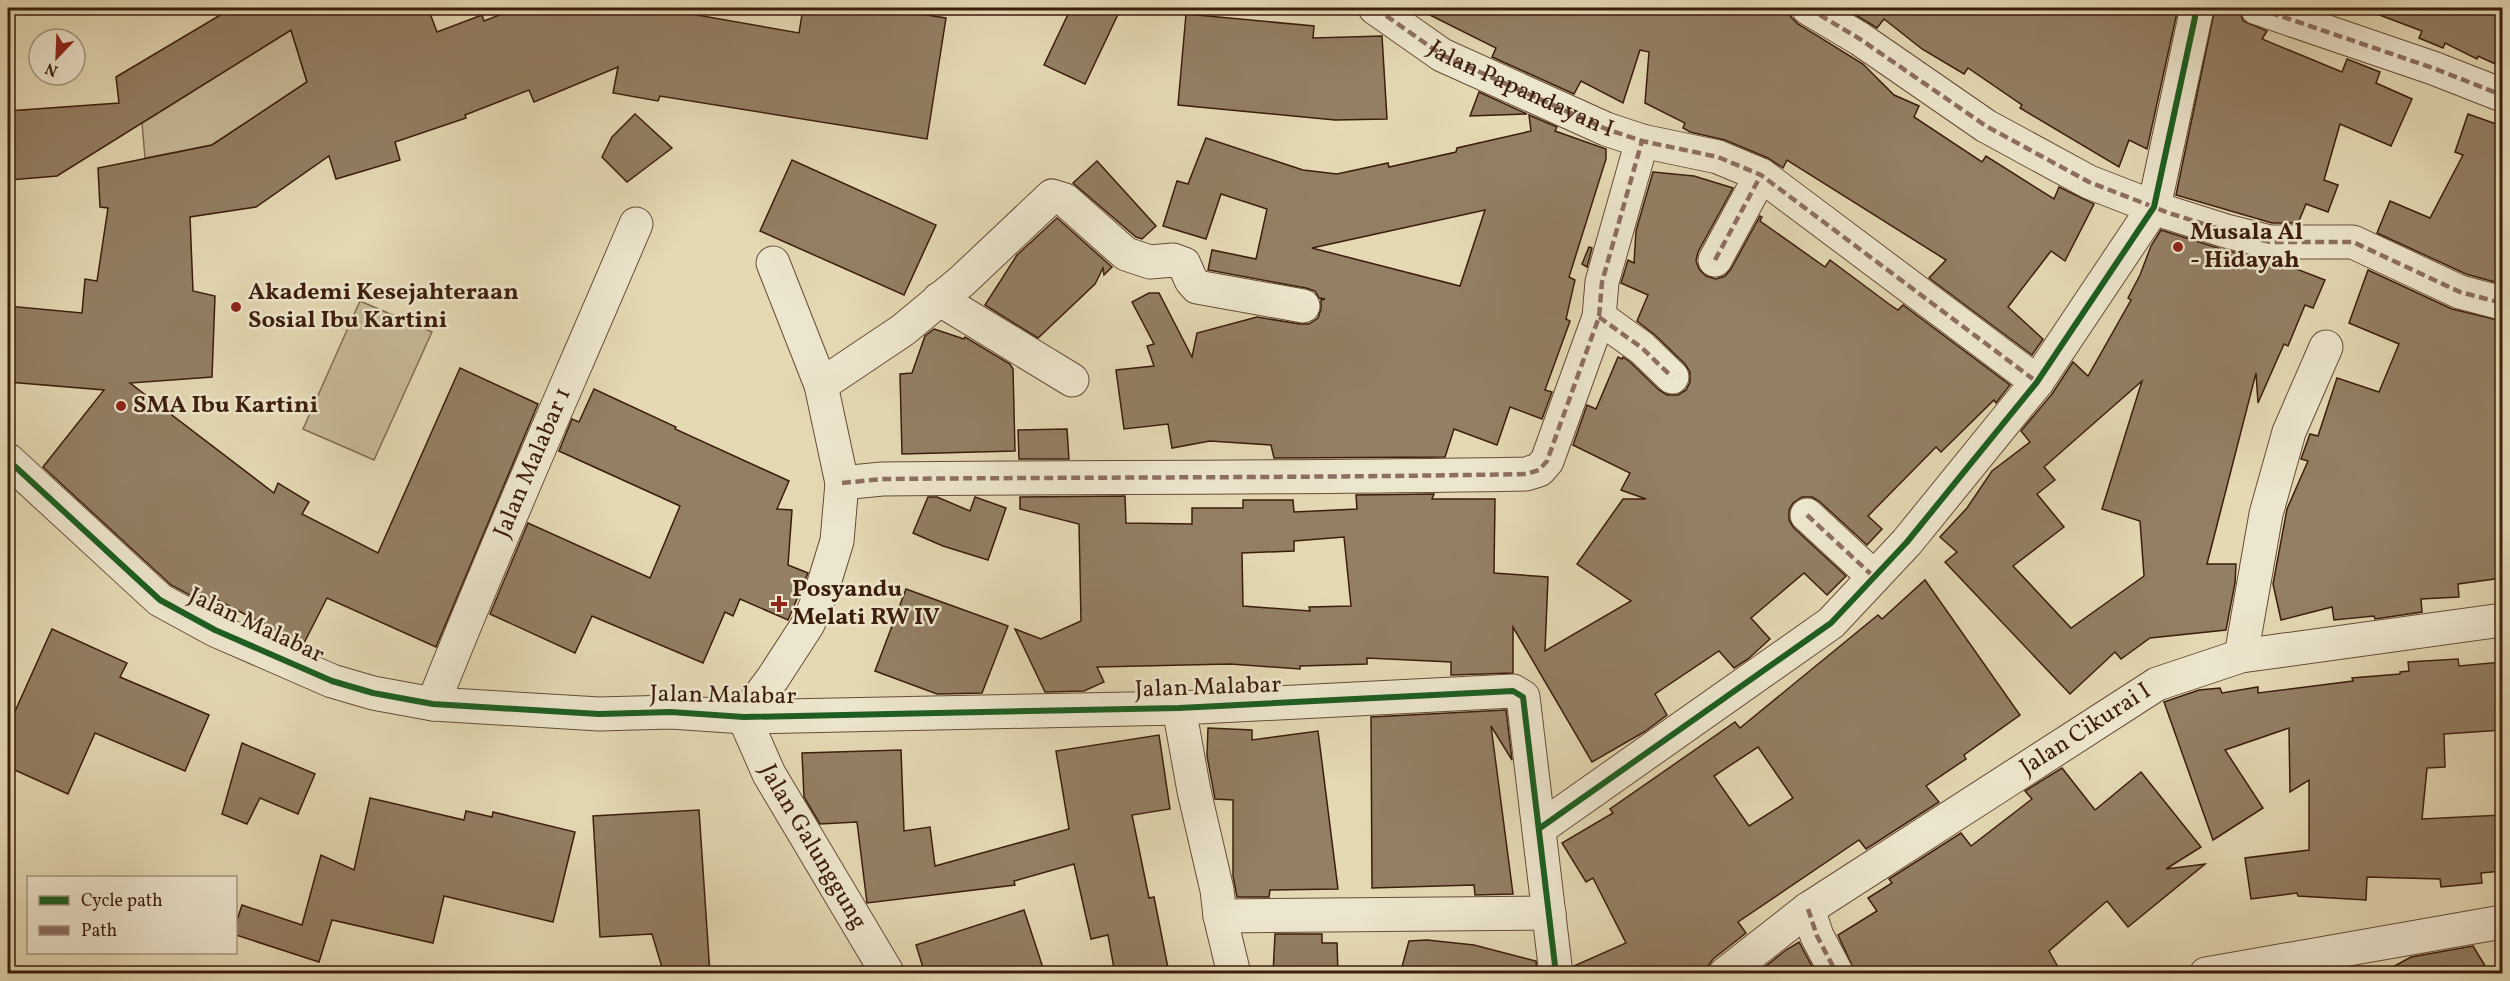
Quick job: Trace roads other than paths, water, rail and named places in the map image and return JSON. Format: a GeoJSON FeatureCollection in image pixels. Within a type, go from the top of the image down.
{"type":"FeatureCollection","features":[{"type":"Feature","properties":{"kind":"street","name":"Jalan Papandayan I"},"geometry":{"type":"LineString","coordinates":[[1375,8],[1442,55],[1606,129],[1642,141],[1718,157],[1761,175],[2037,382]]}},
{"type":"Feature","properties":{"kind":"street"},"geometry":{"type":"LineString","coordinates":[[1808,8],[1860,39],[1986,126],[2089,182],[2226,231],[2270,242],[2353,242],[2460,292],[2502,303]]}},
{"type":"Feature","properties":{"kind":"street"},"geometry":{"type":"LineString","coordinates":[[1556,974],[1540,828],[1831,623],[1907,542],[2037,382],[2154,207],[2197,8]]}},
{"type":"Feature","properties":{"kind":"street"},"geometry":{"type":"LineString","coordinates":[[2257,8],[2433,68],[2502,95]]}},
{"type":"Feature","properties":{"kind":"street"},"geometry":{"type":"LineString","coordinates":[[842,483],[882,479],[1167,477],[1255,479],[1526,474],[1539,470],[1547,461],[1599,317],[1602,282],[1642,141]]}},
{"type":"Feature","properties":{"kind":"street"},"geometry":{"type":"LineString","coordinates":[[1715,260],[1761,175]]}},
{"type":"Feature","properties":{"kind":"street"},"geometry":{"type":"LineString","coordinates":[[821,385],[903,330],[1047,199],[1055,196],[1065,200],[1126,254],[1149,262],[1173,260],[1184,264],[1197,287],[1303,306]]}},
{"type":"Feature","properties":{"kind":"street","name":"Jalan Malabar 1"},"geometry":{"type":"LineString","coordinates":[[433,704],[487,570],[517,505],[636,224]]}},
{"type":"Feature","properties":{"kind":"street"},"geometry":{"type":"LineString","coordinates":[[744,717],[808,624],[821,593],[837,541],[842,483],[821,385],[773,263]]}},
{"type":"Feature","properties":{"kind":"street"},"geometry":{"type":"LineString","coordinates":[[939,299],[1072,380]]}},
{"type":"Feature","properties":{"kind":"street"},"geometry":{"type":"LineString","coordinates":[[1599,317],[1642,348],[1672,377]]}},
{"type":"Feature","properties":{"kind":"street"},"geometry":{"type":"LineString","coordinates":[[2241,656],[2266,514],[2289,432],[2326,347]]}},
{"type":"Feature","properties":{"kind":"street","name":"Jalan Malabar"},"geometry":{"type":"LineString","coordinates":[[8,460],[160,600],[215,630],[332,681],[373,693],[433,704],[599,714],[671,712],[744,717],[1179,708],[1513,691],[1523,697],[1540,828]]}},
{"type":"Feature","properties":{"kind":"street"},"geometry":{"type":"LineString","coordinates":[[1807,515],[1874,576]]}},
{"type":"Feature","properties":{"kind":"street","name":"Jalan Cikurai I"},"geometry":{"type":"LineString","coordinates":[[1725,974],[1808,909],[2157,684],[2241,656],[2502,620]]}},
{"type":"Feature","properties":{"kind":"street"},"geometry":{"type":"LineString","coordinates":[[1179,708],[1194,791],[1234,974]]}},
{"type":"Feature","properties":{"kind":"street","name":"Jalan Galunggung"},"geometry":{"type":"LineString","coordinates":[[744,717],[769,774],[888,974]]}},
{"type":"Feature","properties":{"kind":"street"},"geometry":{"type":"LineString","coordinates":[[1808,909],[1817,936],[1838,974]]}},
{"type":"Feature","properties":{"kind":"street"},"geometry":{"type":"LineString","coordinates":[[1220,916],[1549,913]]}},
{"type":"Feature","properties":{"kind":"street"},"geometry":{"type":"LineString","coordinates":[[2206,974],[2502,922]]}},
{"type":"Feature","properties":{"kind":"place","name":"Musala Al - Hidayah"},"geometry":{"type":"Point","coordinates":[2178,247]}},
{"type":"Feature","properties":{"kind":"place","name":"Akademi Kesejahteraan Sosial Ibu Kartini"},"geometry":{"type":"Point","coordinates":[236,307]}},
{"type":"Feature","properties":{"kind":"place","name":"SMA Ibu Kartini"},"geometry":{"type":"Point","coordinates":[121,406]}},
{"type":"Feature","properties":{"kind":"place","name":"Posyandu Melati RW IV"},"geometry":{"type":"Point","coordinates":[779,604]}}]}
